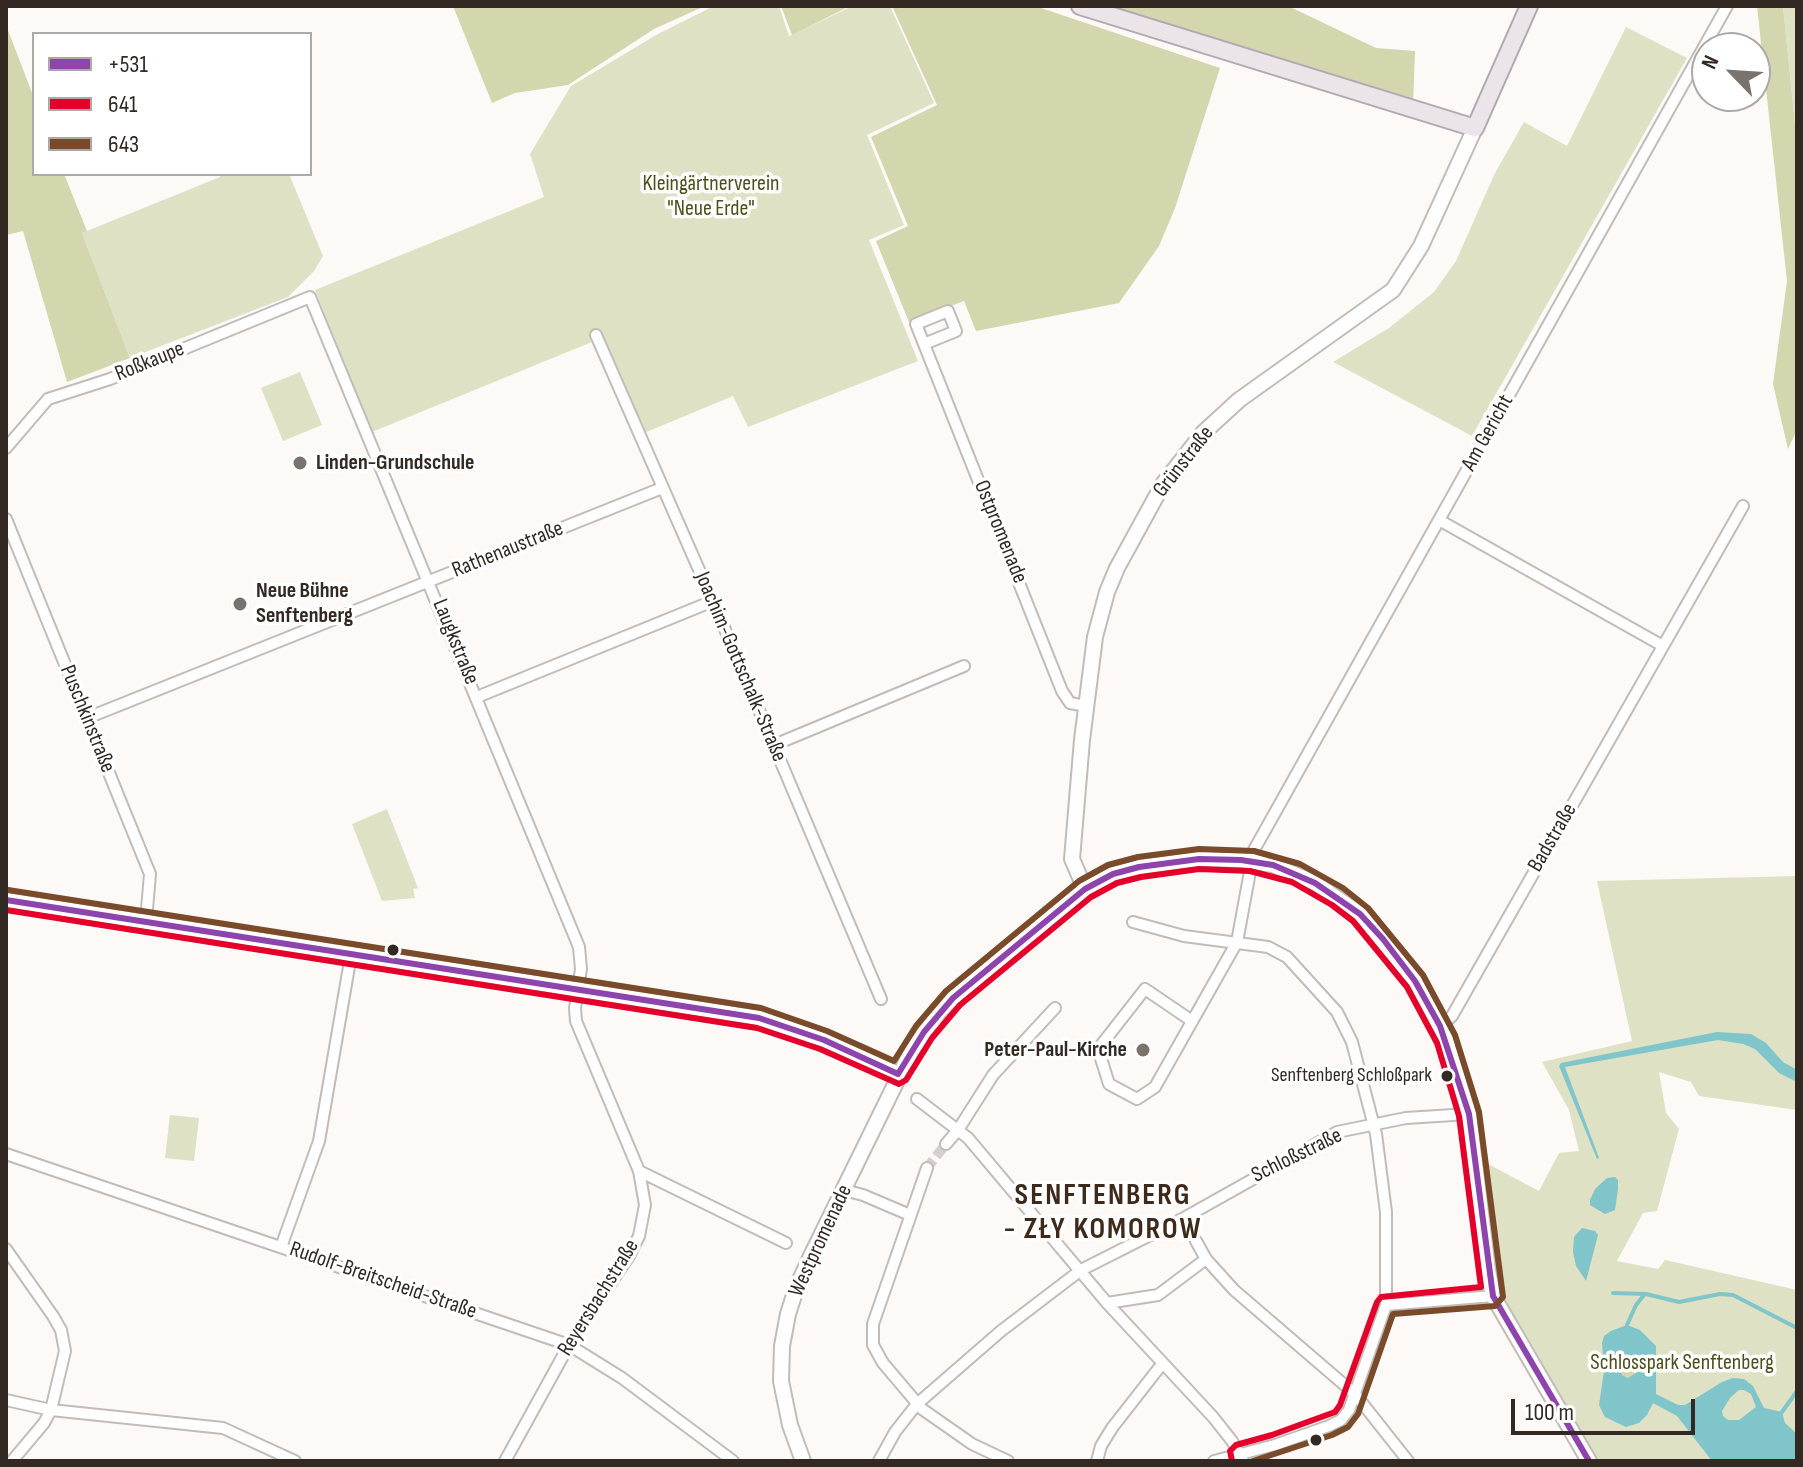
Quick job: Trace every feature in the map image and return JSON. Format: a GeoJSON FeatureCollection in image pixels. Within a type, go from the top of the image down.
{"type":"FeatureCollection","features":[{"type":"Feature","properties":{"kind":"main road"},"geometry":{"type":"LineString","coordinates":[[1080,6],[1475,128],[1529,6]]}},
{"type":"Feature","properties":{"kind":"main road","name":"Grünstraße"},"geometry":{"type":"LineString","coordinates":[[1085,889],[1072,859],[1086,706],[1095,637],[1117,568],[1163,484],[1203,433],[1239,400],[1393,290],[1421,246],[1475,128]]}},
{"type":"Feature","properties":{"kind":"main road","name":"Westpromenade"},"geometry":{"type":"LineString","coordinates":[[803,1461],[784,1400],[782,1346],[796,1289],[898,1074],[924,1032],[953,998],[1085,889],[1113,874],[1199,859],[1252,861],[1296,873],[1338,897],[1360,914],[1415,981],[1440,1026],[1469,1114],[1493,1296]]}},
{"type":"Feature","properties":{"kind":"main road"},"geometry":{"type":"LineString","coordinates":[[6,900],[759,1018],[824,1040],[898,1074]]}},
{"type":"Feature","properties":{"kind":"main road"},"geometry":{"type":"LineString","coordinates":[[1493,1296],[1589,1461]]}},
{"type":"Feature","properties":{"kind":"street","name":"Am Gericht"},"geometry":{"type":"LineString","coordinates":[[1192,1021],[1145,989],[1098,1049],[1109,1084],[1137,1099],[1155,1087],[1237,942],[1254,850],[1727,6]]}},
{"type":"Feature","properties":{"kind":"street","name":"Roßkaupe"},"geometry":{"type":"LineString","coordinates":[[6,448],[48,399],[110,379],[310,297]]}},
{"type":"Feature","properties":{"kind":"street","name":"Laugkstraße"},"geometry":{"type":"LineString","coordinates":[[310,297],[579,947],[581,969],[578,990]]}},
{"type":"Feature","properties":{"kind":"street","name":"Joachim-Gottschalk-Straße"},"geometry":{"type":"LineString","coordinates":[[596,335],[713,601],[881,999]]}},
{"type":"Feature","properties":{"kind":"street","name":"Ostpromenade"},"geometry":{"type":"LineString","coordinates":[[924,344],[1062,691],[1070,703],[1086,706]]}},
{"type":"Feature","properties":{"kind":"street","name":"Rathenaustraße"},"geometry":{"type":"LineString","coordinates":[[87,718],[662,488]]}},
{"type":"Feature","properties":{"kind":"street","name":"Badstraße"},"geometry":{"type":"LineString","coordinates":[[1440,1026],[1452,1016],[1743,506]]}},
{"type":"Feature","properties":{"kind":"street","name":"Puschkinstraße"},"geometry":{"type":"LineString","coordinates":[[6,519],[150,874],[146,921]]}},
{"type":"Feature","properties":{"kind":"street"},"geometry":{"type":"LineString","coordinates":[[1439,520],[1663,646]]}},
{"type":"Feature","properties":{"kind":"street"},"geometry":{"type":"LineString","coordinates":[[477,697],[713,601]]}},
{"type":"Feature","properties":{"kind":"street"},"geometry":{"type":"LineString","coordinates":[[774,745],[964,666]]}},
{"type":"Feature","properties":{"kind":"street"},"geometry":{"type":"LineString","coordinates":[[1133,922],[1184,936],[1268,947],[1287,957],[1337,1012],[1352,1042],[1373,1124],[1386,1212],[1386,1305],[1349,1410],[1341,1420],[1329,1426],[1242,1457],[1214,1461]]}},
{"type":"Feature","properties":{"kind":"street"},"geometry":{"type":"LineString","coordinates":[[281,1247],[319,1141],[351,955]]}},
{"type":"Feature","properties":{"kind":"street","name":"Reyersbachstraße"},"geometry":{"type":"LineString","coordinates":[[505,1461],[569,1345],[618,1274],[639,1236],[645,1205],[639,1171],[576,1021],[578,990]]}},
{"type":"Feature","properties":{"kind":"street"},"geometry":{"type":"LineString","coordinates":[[948,1142],[993,1075],[1055,1008]]}},
{"type":"Feature","properties":{"kind":"street"},"geometry":{"type":"LineString","coordinates":[[917,1099],[961,1125],[1159,1367],[1213,1417],[1242,1457]]}},
{"type":"Feature","properties":{"kind":"street","name":"Schloßstraße"},"geometry":{"type":"LineString","coordinates":[[879,1461],[895,1432],[917,1403],[989,1340],[1081,1270],[1184,1222],[1337,1132],[1406,1118],[1469,1114]]}},
{"type":"Feature","properties":{"kind":"street","name":"Rudolf-Breitscheid-Straße"},"geometry":{"type":"LineString","coordinates":[[6,1154],[569,1345],[622,1378],[733,1461]]}},
{"type":"Feature","properties":{"kind":"street"},"geometry":{"type":"LineString","coordinates":[[927,1168],[873,1324],[873,1345],[883,1363],[917,1403],[972,1444],[1008,1461]]}},
{"type":"Feature","properties":{"kind":"street"},"geometry":{"type":"LineString","coordinates":[[639,1171],[786,1243]]}},
{"type":"Feature","properties":{"kind":"street"},"geometry":{"type":"LineString","coordinates":[[844,1190],[910,1215]]}},
{"type":"Feature","properties":{"kind":"street"},"geometry":{"type":"LineString","coordinates":[[1196,1241],[1204,1260],[1234,1290],[1355,1394],[1408,1461]]}},
{"type":"Feature","properties":{"kind":"street"},"geometry":{"type":"LineString","coordinates":[[6,1249],[61,1330],[65,1351],[51,1410],[12,1461]]}},
{"type":"Feature","properties":{"kind":"street"},"geometry":{"type":"LineString","coordinates":[[1107,1303],[1158,1295],[1204,1260]]}},
{"type":"Feature","properties":{"kind":"street"},"geometry":{"type":"LineString","coordinates":[[1386,1305],[1493,1296]]}},
{"type":"Feature","properties":{"kind":"street"},"geometry":{"type":"LineString","coordinates":[[1097,1461],[1101,1446],[1112,1428],[1159,1367]]}},
{"type":"Feature","properties":{"kind":"street"},"geometry":{"type":"LineString","coordinates":[[6,1400],[51,1410],[223,1428],[295,1461]]}},
{"type":"Feature","properties":{"kind":"green space"},"geometry":{"type":"Polygon","coordinates":[[[453,6],[705,6],[654,29],[568,85],[515,93],[492,103],[453,6]]]}},
{"type":"Feature","properties":{"kind":"green space","name":"Kleingärtnerverein \"Neue Erde\""},"geometry":{"type":"Polygon","coordinates":[[[714,6],[779,6],[789,36],[853,6],[890,6],[934,103],[867,135],[904,225],[869,240],[918,361],[748,427],[733,396],[644,433],[604,337],[372,432],[315,290],[544,197],[530,154],[571,86],[658,34],[714,6]]]}},
{"type":"Feature","properties":{"kind":"green space"},"geometry":{"type":"Polygon","coordinates":[[[781,6],[850,6],[792,35],[781,6]]]}},
{"type":"Feature","properties":{"kind":"green space"},"geometry":{"type":"Polygon","coordinates":[[[892,6],[1035,6],[1220,68],[1175,208],[1159,246],[1119,303],[976,331],[964,301],[909,322],[876,241],[908,226],[871,137],[937,105],[892,6]]]}},
{"type":"Feature","properties":{"kind":"green space"},"geometry":{"type":"Polygon","coordinates":[[[1093,6],[1288,6],[1376,48],[1415,51],[1413,105],[1093,6]]]}},
{"type":"Feature","properties":{"kind":"green space"},"geometry":{"type":"Polygon","coordinates":[[[1757,6],[1783,6],[1797,144],[1797,430],[1788,449],[1773,384],[1787,281],[1769,112],[1771,112],[1771,32],[1760,32],[1757,6]]]}},
{"type":"Feature","properties":{"kind":"green space"},"geometry":{"type":"Polygon","coordinates":[[[1783,6],[1797,6],[1797,144],[1783,6]]]}},
{"type":"Feature","properties":{"kind":"green space"},"geometry":{"type":"Polygon","coordinates":[[[6,25],[32,93],[32,176],[65,176],[87,231],[82,233],[130,358],[67,382],[23,231],[6,235],[6,25]]]}},
{"type":"Feature","properties":{"kind":"green space"},"geometry":{"type":"Polygon","coordinates":[[[1626,27],[1687,58],[1472,436],[1333,362],[1389,328],[1434,292],[1456,261],[1495,173],[1524,122],[1567,146],[1626,27]]]}},
{"type":"Feature","properties":{"kind":"green space"},"geometry":{"type":"Polygon","coordinates":[[[290,176],[323,256],[314,271],[288,297],[130,358],[82,233],[220,177],[290,176]]]}},
{"type":"Feature","properties":{"kind":"green space"},"geometry":{"type":"Polygon","coordinates":[[[300,372],[322,425],[283,441],[261,388],[300,372]]]}},
{"type":"Feature","properties":{"kind":"green space"},"geometry":{"type":"Polygon","coordinates":[[[387,809],[418,888],[413,889],[415,898],[382,901],[352,824],[387,809]]]}},
{"type":"Feature","properties":{"kind":"green space","name":"Schlosspark Senftenberg"},"geometry":{"type":"Polygon","coordinates":[[[1797,876],[1797,1110],[1699,1096],[1691,1082],[1659,1072],[1666,1113],[1679,1129],[1657,1211],[1643,1213],[1617,1261],[1658,1269],[1665,1260],[1797,1290],[1797,1461],[1597,1461],[1504,1302],[1493,1269],[1481,1166],[1488,1164],[1539,1191],[1559,1153],[1579,1151],[1569,1110],[1542,1062],[1632,1041],[1597,881],[1797,876]]]}},
{"type":"Feature","properties":{"kind":"green space"},"geometry":{"type":"Polygon","coordinates":[[[170,1115],[199,1118],[194,1161],[165,1158],[170,1115]]]}},
{"type":"Feature","properties":{"kind":"green space"},"geometry":{"type":"Polygon","coordinates":[[[1629,1357],[1636,1360],[1639,1367],[1636,1374],[1629,1377],[1622,1374],[1619,1367],[1622,1360],[1629,1357]]]}},
{"type":"Feature","properties":{"kind":"water"},"geometry":{"type":"Polygon","coordinates":[[[1717,1032],[1751,1034],[1766,1043],[1783,1062],[1797,1070],[1797,1082],[1779,1073],[1755,1049],[1718,1040],[1565,1067],[1597,1159],[1559,1066],[1561,1063],[1717,1032]]]}},
{"type":"Feature","properties":{"kind":"water"},"geometry":{"type":"Polygon","coordinates":[[[1615,1177],[1618,1189],[1615,1210],[1605,1214],[1590,1205],[1590,1200],[1595,1189],[1607,1178],[1615,1177]]]}},
{"type":"Feature","properties":{"kind":"water"},"geometry":{"type":"Polygon","coordinates":[[[1582,1228],[1595,1231],[1598,1235],[1586,1281],[1576,1266],[1573,1252],[1574,1237],[1582,1228]]]}},
{"type":"Feature","properties":{"kind":"water"},"geometry":{"type":"Polygon","coordinates":[[[1627,1325],[1640,1330],[1656,1346],[1656,1394],[1678,1405],[1685,1405],[1722,1382],[1733,1378],[1744,1379],[1753,1386],[1764,1408],[1782,1412],[1785,1423],[1797,1434],[1797,1461],[1712,1461],[1677,1416],[1653,1403],[1639,1423],[1626,1427],[1605,1417],[1599,1405],[1604,1371],[1602,1343],[1604,1336],[1627,1325]],[[1628,1356],[1620,1362],[1620,1370],[1628,1378],[1639,1371],[1639,1365],[1634,1357],[1628,1356]],[[1739,1390],[1722,1411],[1728,1420],[1739,1420],[1756,1407],[1751,1394],[1739,1390]]]}},
{"type":"Feature","properties":{"kind":"waterway"},"geometry":{"type":"LineString","coordinates":[[1613,1293],[1646,1294],[1679,1302],[1720,1294],[1733,1295],[1797,1328]]}},
{"type":"Feature","properties":{"kind":"waterway"},"geometry":{"type":"LineString","coordinates":[[1627,1325],[1644,1295]]}},
{"type":"Feature","properties":{"kind":"waterway"},"geometry":{"type":"LineString","coordinates":[[1782,1412],[1797,1391]]}},
{"type":"Feature","properties":{"kind":"tunnel"},"geometry":{"type":"LineString","coordinates":[[927,1168],[946,1144]]}},
{"type":"Feature","properties":{"kind":"tunnel"},"geometry":{"type":"LineString","coordinates":[[1186,1226],[1196,1241]]}},
{"type":"Feature","properties":{"kind":"transit line","name":"643"},"geometry":{"type":"LineString","coordinates":[[8,890],[761,1008],[827,1031],[894,1061],[916,1026],[946,991],[1079,881],[1108,865],[1138,857],[1199,849],[1254,851],[1300,864],[1343,888],[1368,908],[1423,975],[1455,1035],[1479,1112],[1503,1297],[1495,1306],[1393,1314],[1358,1414],[1348,1427],[1253,1461]]}},
{"type":"Feature","properties":{"kind":"transit line","name":"+531"},"geometry":{"type":"LineString","coordinates":[[898,1074],[924,1032],[953,998],[1085,889],[1113,874],[1139,867],[1199,859],[1241,860],[1273,865],[1315,883],[1360,914],[1383,939],[1415,981],[1440,1026],[1469,1114],[1493,1296],[1589,1461]]}},
{"type":"Feature","properties":{"kind":"transit line","name":"641"},"geometry":{"type":"LineString","coordinates":[[6,910],[757,1028],[820,1049],[899,1084],[906,1080],[932,1038],[960,1005],[1091,897],[1117,883],[1199,869],[1250,871],[1292,882],[1353,921],[1407,987],[1437,1043],[1459,1116],[1481,1287],[1381,1297],[1335,1412],[1236,1445],[1230,1451],[1232,1461]]}},
{"type":"Feature","properties":{"kind":"transit line","name":"+531"},"geometry":{"type":"LineString","coordinates":[[6,900],[759,1018],[824,1040],[898,1074]]}},
{"type":"Feature","properties":{"kind":"place","name":"Linden-Grundschule"},"geometry":{"type":"Point","coordinates":[300,463]}},
{"type":"Feature","properties":{"kind":"place","name":"Neue Bühne Senftenberg"},"geometry":{"type":"Point","coordinates":[240,604]}},
{"type":"Feature","properties":{"kind":"place","name":"Peter-Paul-Kirche"},"geometry":{"type":"Point","coordinates":[1143,1050]}},
{"type":"Feature","properties":{"kind":"place","name":"Senftenberg Schloßpark"},"geometry":{"type":"Point","coordinates":[1447,1076]}},
{"type":"Feature","properties":{"kind":"district","name":"SENFTENBERG - ZŁY KOMOROW"},"geometry":{"type":"Point","coordinates":[1103,1213]}}]}
